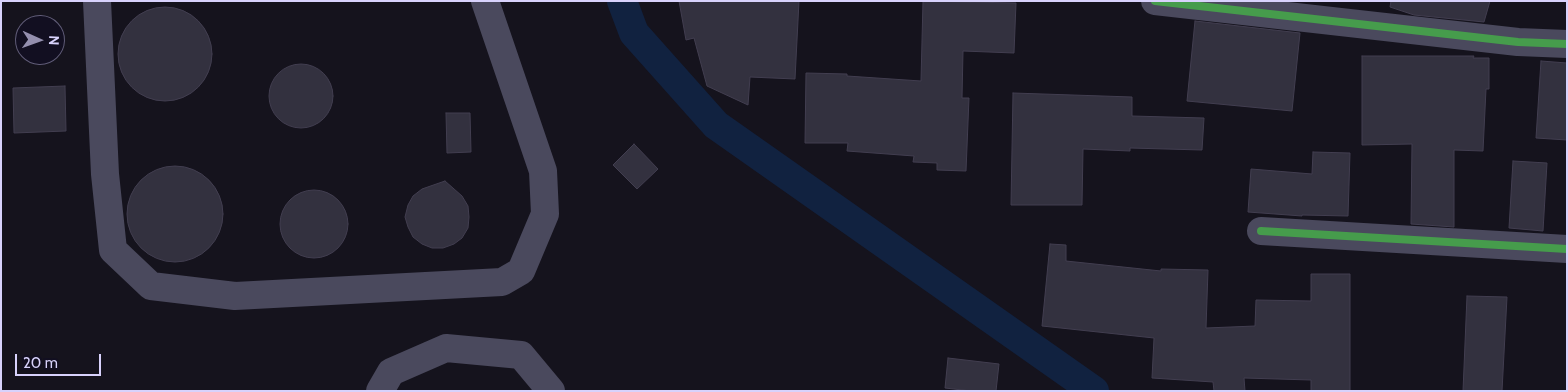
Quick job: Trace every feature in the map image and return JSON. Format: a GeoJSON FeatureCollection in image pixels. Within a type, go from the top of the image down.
{"type":"FeatureCollection","features":[{"type":"Feature","properties":{"kind":"street"},"geometry":{"type":"LineString","coordinates":[[97,1],[105,174],[113,250],[151,286],[234,296],[502,282],[521,271],[545,214],[543,171],[485,1]]}},
{"type":"Feature","properties":{"kind":"street"},"geometry":{"type":"LineString","coordinates":[[1155,1],[1518,42],[1567,44]]}},
{"type":"Feature","properties":{"kind":"street"},"geometry":{"type":"LineString","coordinates":[[1261,231],[1567,249]]}},
{"type":"Feature","properties":{"kind":"street"},"geometry":{"type":"LineString","coordinates":[[380,391],[390,372],[446,348],[521,356],[551,391]]}},
{"type":"Feature","properties":{"kind":"building"},"geometry":{"type":"Polygon","coordinates":[[[679,1],[799,1],[795,79],[750,77],[748,105],[707,86],[694,38],[686,40],[679,1]]]}},
{"type":"Feature","properties":{"kind":"building"},"geometry":{"type":"Polygon","coordinates":[[[923,1],[1016,3],[1014,53],[963,51],[962,98],[969,98],[966,171],[937,170],[937,163],[913,162],[914,156],[847,151],[848,143],[805,143],[806,73],[847,74],[847,76],[921,81],[923,1]]]}},
{"type":"Feature","properties":{"kind":"building"},"geometry":{"type":"Polygon","coordinates":[[[1391,1],[1490,1],[1484,22],[1414,15],[1390,7],[1391,1]]]}},
{"type":"Feature","properties":{"kind":"building"},"geometry":{"type":"Polygon","coordinates":[[[165,7],[183,11],[198,21],[208,36],[212,54],[208,72],[198,87],[183,97],[165,101],[147,97],[132,87],[122,72],[118,54],[122,36],[132,21],[147,11],[165,7]]]}},
{"type":"Feature","properties":{"kind":"building"},"geometry":{"type":"Polygon","coordinates":[[[1195,21],[1300,33],[1292,111],[1187,101],[1195,21]]]}},
{"type":"Feature","properties":{"kind":"building"},"geometry":{"type":"Polygon","coordinates":[[[1362,56],[1474,56],[1473,58],[1489,58],[1489,89],[1486,89],[1483,151],[1454,150],[1454,227],[1411,224],[1412,144],[1362,145],[1362,56]]]}},
{"type":"Feature","properties":{"kind":"building"},"geometry":{"type":"Polygon","coordinates":[[[1541,61],[1567,63],[1567,140],[1536,138],[1541,61]]]}},
{"type":"Feature","properties":{"kind":"building"},"geometry":{"type":"Polygon","coordinates":[[[301,64],[319,70],[327,78],[333,96],[327,114],[319,122],[301,128],[283,122],[275,114],[269,96],[275,78],[283,70],[301,64]]]}},
{"type":"Feature","properties":{"kind":"building"},"geometry":{"type":"Polygon","coordinates":[[[65,86],[66,131],[14,133],[13,88],[65,86]]]}},
{"type":"Feature","properties":{"kind":"building"},"geometry":{"type":"Polygon","coordinates":[[[1013,93],[1132,97],[1132,116],[1204,118],[1202,150],[1130,148],[1130,151],[1083,149],[1082,205],[1011,205],[1013,93]]]}},
{"type":"Feature","properties":{"kind":"building"},"geometry":{"type":"Polygon","coordinates":[[[446,113],[470,113],[471,152],[447,153],[446,113]]]}},
{"type":"Feature","properties":{"kind":"building"},"geometry":{"type":"Polygon","coordinates":[[[634,144],[658,169],[637,189],[613,165],[634,144]]]}},
{"type":"Feature","properties":{"kind":"building"},"geometry":{"type":"Polygon","coordinates":[[[1313,152],[1350,153],[1348,216],[1302,216],[1248,212],[1251,169],[1312,174],[1313,152]]]}},
{"type":"Feature","properties":{"kind":"building"},"geometry":{"type":"Polygon","coordinates":[[[1513,161],[1547,163],[1543,231],[1509,228],[1513,161]]]}},
{"type":"Feature","properties":{"kind":"building"},"geometry":{"type":"Polygon","coordinates":[[[166,166],[184,166],[202,174],[215,187],[223,205],[220,233],[202,254],[184,262],[166,262],[148,254],[135,241],[127,223],[127,205],[135,187],[148,174],[166,166]]]}},
{"type":"Feature","properties":{"kind":"building"},"geometry":{"type":"Polygon","coordinates":[[[445,181],[462,196],[468,206],[468,228],[462,238],[454,244],[443,248],[432,248],[422,244],[413,237],[405,217],[413,196],[422,189],[445,181]]]}},
{"type":"Feature","properties":{"kind":"building"},"geometry":{"type":"Polygon","coordinates":[[[314,190],[327,193],[338,200],[345,211],[348,224],[345,237],[338,248],[327,255],[314,258],[301,255],[290,248],[283,237],[280,224],[283,211],[290,200],[301,193],[314,190]]]}},
{"type":"Feature","properties":{"kind":"building"},"geometry":{"type":"Polygon","coordinates":[[[1050,244],[1066,245],[1066,261],[1161,271],[1161,269],[1208,270],[1206,328],[1255,326],[1256,300],[1311,301],[1311,274],[1350,274],[1350,391],[1311,391],[1311,380],[1244,378],[1245,391],[1214,391],[1213,382],[1152,378],[1154,338],[1042,326],[1050,244]]]}},
{"type":"Feature","properties":{"kind":"building"},"geometry":{"type":"Polygon","coordinates":[[[1467,296],[1507,297],[1502,391],[1463,391],[1467,296]]]}},
{"type":"Feature","properties":{"kind":"building"},"geometry":{"type":"Polygon","coordinates":[[[948,358],[999,364],[996,391],[945,388],[948,358]]]}},
{"type":"Feature","properties":{"kind":"waterway"},"geometry":{"type":"LineString","coordinates":[[622,1],[634,33],[716,125],[1094,391]]}},
{"type":"Feature","properties":{"kind":"cycle path"},"geometry":{"type":"LineString","coordinates":[[1155,1],[1518,42],[1567,44]]}},
{"type":"Feature","properties":{"kind":"cycle path"},"geometry":{"type":"LineString","coordinates":[[1261,231],[1567,249]]}}]}
